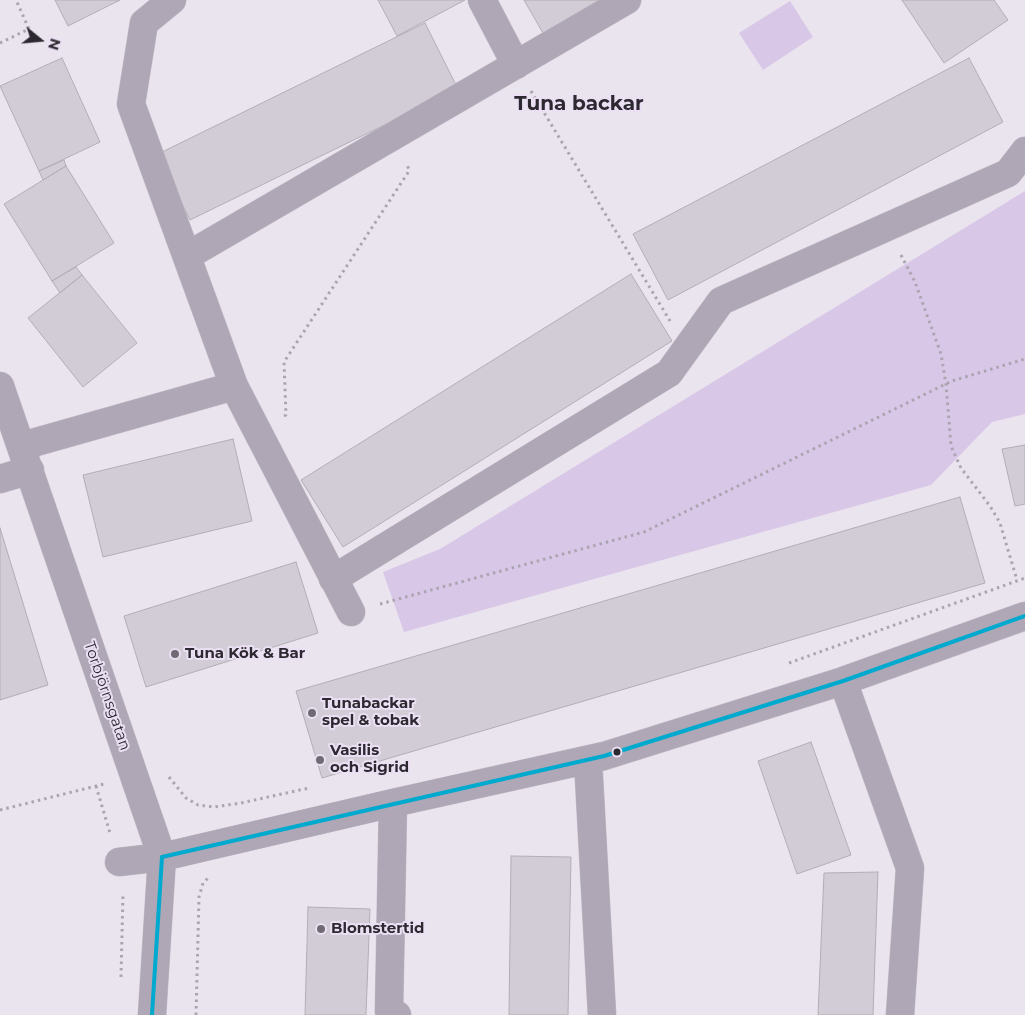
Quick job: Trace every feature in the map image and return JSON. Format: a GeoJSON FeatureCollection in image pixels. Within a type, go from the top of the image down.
{"type":"FeatureCollection","features":[{"type":"Feature","properties":{"kind":"street"},"geometry":{"type":"LineString","coordinates":[[172,0],[144,23],[131,104],[234,386],[350,612]]}},
{"type":"Feature","properties":{"kind":"street"},"geometry":{"type":"LineString","coordinates":[[482,0],[516,65]]}},
{"type":"Feature","properties":{"kind":"street"},"geometry":{"type":"LineString","coordinates":[[187,256],[627,0]]}},
{"type":"Feature","properties":{"kind":"street"},"geometry":{"type":"LineString","coordinates":[[333,579],[669,373],[721,301],[1008,173],[1025,151]]}},
{"type":"Feature","properties":{"kind":"street","name":"Torbjörnsgatan"},"geometry":{"type":"LineString","coordinates":[[0,386],[162,857],[152,1015]]}},
{"type":"Feature","properties":{"kind":"street"},"geometry":{"type":"LineString","coordinates":[[0,479],[26,458],[234,386]]}},
{"type":"Feature","properties":{"kind":"street"},"geometry":{"type":"LineString","coordinates":[[119,862],[162,857],[588,760],[843,681],[1025,616]]}},
{"type":"Feature","properties":{"kind":"street"},"geometry":{"type":"LineString","coordinates":[[843,681],[910,868],[900,1015]]}},
{"type":"Feature","properties":{"kind":"street"},"geometry":{"type":"LineString","coordinates":[[588,760],[602,1015]]}},
{"type":"Feature","properties":{"kind":"street"},"geometry":{"type":"LineString","coordinates":[[393,803],[388,1011],[397,1015]]}},
{"type":"Feature","properties":{"kind":"path"},"geometry":{"type":"LineString","coordinates":[[0,43],[29,29],[16,0]]}},
{"type":"Feature","properties":{"kind":"path"},"geometry":{"type":"LineString","coordinates":[[516,65],[686,349]]}},
{"type":"Feature","properties":{"kind":"path"},"geometry":{"type":"LineString","coordinates":[[258,433],[286,415],[284,362],[409,171],[400,132]]}},
{"type":"Feature","properties":{"kind":"path"},"geometry":{"type":"LineString","coordinates":[[886,228],[915,282],[941,354],[946,384],[950,446],[961,468],[990,506],[1000,523],[1017,580]]}},
{"type":"Feature","properties":{"kind":"path"},"geometry":{"type":"LineString","coordinates":[[350,612],[644,532],[946,384],[1025,359]]}},
{"type":"Feature","properties":{"kind":"path"},"geometry":{"type":"LineString","coordinates":[[783,665],[1025,578]]}},
{"type":"Feature","properties":{"kind":"path"},"geometry":{"type":"LineString","coordinates":[[0,810],[96,786],[165,766],[169,777],[186,798],[198,805],[214,807],[241,803],[318,786]]}},
{"type":"Feature","properties":{"kind":"path"},"geometry":{"type":"LineString","coordinates":[[96,786],[119,862],[123,896],[121,985]]}},
{"type":"Feature","properties":{"kind":"path"},"geometry":{"type":"LineString","coordinates":[[196,1015],[199,897],[203,883],[212,874]]}},
{"type":"Feature","properties":{"kind":"shaded area"},"geometry":{"type":"Polygon","coordinates":[[[790,1],[813,37],[763,70],[739,33],[790,1]]]}},
{"type":"Feature","properties":{"kind":"shaded area"},"geometry":{"type":"Polygon","coordinates":[[[1025,191],[1025,414],[992,422],[931,485],[404,632],[383,572],[440,549],[1025,191]]]}},
{"type":"Feature","properties":{"kind":"building"},"geometry":{"type":"Polygon","coordinates":[[[55,0],[120,0],[68,26],[55,0]]]}},
{"type":"Feature","properties":{"kind":"building"},"geometry":{"type":"Polygon","coordinates":[[[378,0],[465,0],[397,36],[378,0]]]}},
{"type":"Feature","properties":{"kind":"building"},"geometry":{"type":"Polygon","coordinates":[[[524,0],[615,0],[547,40],[524,0]]]}},
{"type":"Feature","properties":{"kind":"building"},"geometry":{"type":"Polygon","coordinates":[[[902,0],[994,0],[1008,20],[944,63],[902,0]]]}},
{"type":"Feature","properties":{"kind":"building"},"geometry":{"type":"Polygon","coordinates":[[[425,23],[458,89],[190,220],[158,154],[425,23]]]}},
{"type":"Feature","properties":{"kind":"building"},"geometry":{"type":"Polygon","coordinates":[[[62,58],[100,142],[39,171],[0,86],[62,58]]]}},
{"type":"Feature","properties":{"kind":"building"},"geometry":{"type":"Polygon","coordinates":[[[969,58],[1003,122],[668,300],[633,234],[969,58]]]}},
{"type":"Feature","properties":{"kind":"building"},"geometry":{"type":"Polygon","coordinates":[[[64,160],[66,166],[43,180],[39,171],[64,160]]]}},
{"type":"Feature","properties":{"kind":"building"},"geometry":{"type":"Polygon","coordinates":[[[66,166],[114,243],[52,281],[4,204],[66,166]]]}},
{"type":"Feature","properties":{"kind":"building"},"geometry":{"type":"Polygon","coordinates":[[[76,267],[82,275],[60,293],[52,281],[76,267]]]}},
{"type":"Feature","properties":{"kind":"building"},"geometry":{"type":"Polygon","coordinates":[[[631,274],[672,341],[343,547],[301,480],[631,274]]]}},
{"type":"Feature","properties":{"kind":"building"},"geometry":{"type":"Polygon","coordinates":[[[82,275],[137,343],[83,387],[28,318],[82,275]]]}},
{"type":"Feature","properties":{"kind":"building"},"geometry":{"type":"Polygon","coordinates":[[[233,439],[252,521],[103,557],[83,475],[233,439]]]}},
{"type":"Feature","properties":{"kind":"building"},"geometry":{"type":"Polygon","coordinates":[[[1025,445],[1025,504],[1015,506],[1002,449],[1025,445]]]}},
{"type":"Feature","properties":{"kind":"building"},"geometry":{"type":"Polygon","coordinates":[[[960,497],[985,583],[322,778],[296,691],[960,497]]]}},
{"type":"Feature","properties":{"kind":"building"},"geometry":{"type":"Polygon","coordinates":[[[0,528],[48,685],[0,700],[0,528]]]}},
{"type":"Feature","properties":{"kind":"building"},"geometry":{"type":"Polygon","coordinates":[[[296,562],[318,633],[146,687],[124,616],[296,562]]]}},
{"type":"Feature","properties":{"kind":"building"},"geometry":{"type":"Polygon","coordinates":[[[811,742],[851,855],[797,874],[758,761],[811,742]]]}},
{"type":"Feature","properties":{"kind":"building"},"geometry":{"type":"Polygon","coordinates":[[[511,856],[571,857],[568,1015],[509,1015],[511,856]]]}},
{"type":"Feature","properties":{"kind":"building"},"geometry":{"type":"Polygon","coordinates":[[[878,872],[873,1015],[818,1015],[824,873],[878,872]]]}},
{"type":"Feature","properties":{"kind":"building"},"geometry":{"type":"Polygon","coordinates":[[[308,907],[370,909],[366,1015],[305,1015],[308,907]]]}},
{"type":"Feature","properties":{"kind":"transit line"},"geometry":{"type":"LineString","coordinates":[[162,857],[604,756],[843,681],[1025,616]]}},
{"type":"Feature","properties":{"kind":"transit line"},"geometry":{"type":"LineString","coordinates":[[152,1015],[162,857]]}},
{"type":"Feature","properties":{"kind":"place","name":"Tuna Kök & Bar"},"geometry":{"type":"Point","coordinates":[175,654]}},
{"type":"Feature","properties":{"kind":"place","name":"Tunabackar spel & tobak"},"geometry":{"type":"Point","coordinates":[312,713]}},
{"type":"Feature","properties":{"kind":"place","name":"Vasilis och Sigrid"},"geometry":{"type":"Point","coordinates":[320,760]}},
{"type":"Feature","properties":{"kind":"place","name":"Blomstertid"},"geometry":{"type":"Point","coordinates":[321,929]}},
{"type":"Feature","properties":{"kind":"district","name":"Tuna backar"},"geometry":{"type":"Point","coordinates":[579,104]}}]}
